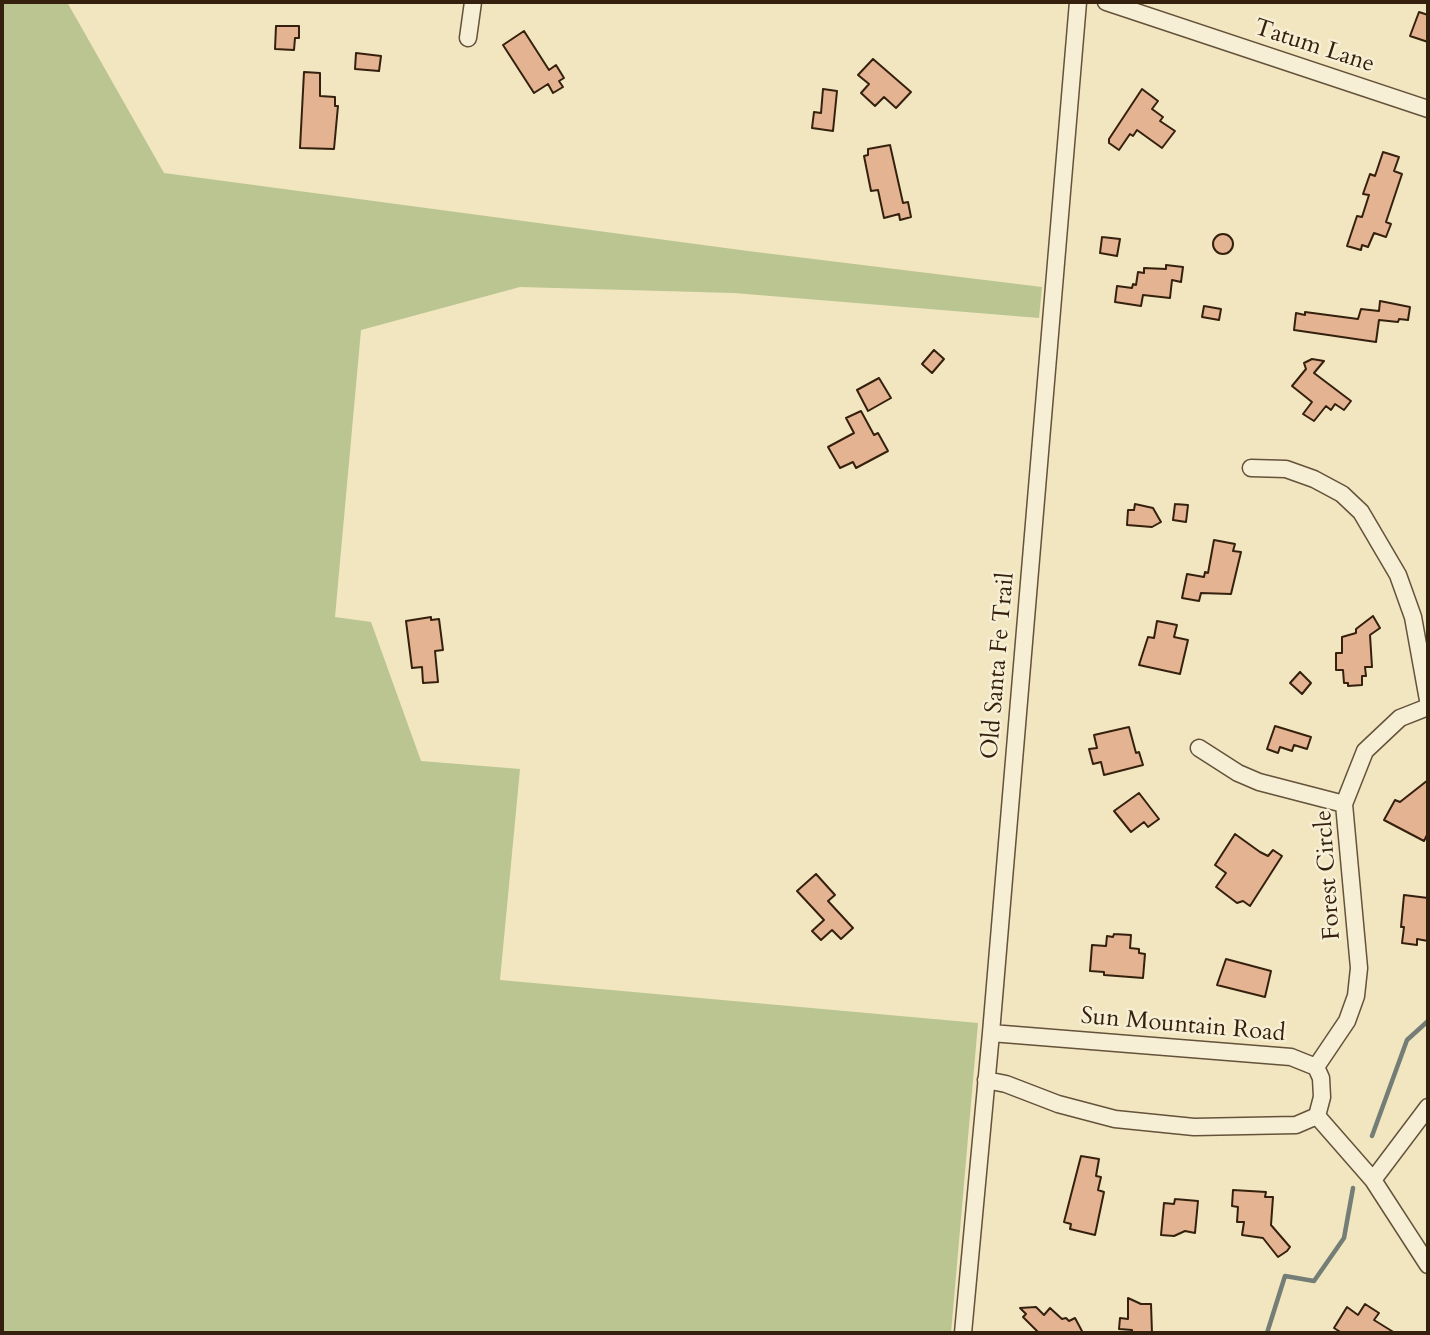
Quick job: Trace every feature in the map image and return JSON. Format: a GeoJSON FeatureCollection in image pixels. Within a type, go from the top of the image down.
{"type":"FeatureCollection","features":[{"type":"Feature","properties":{"kind":"street"},"geometry":{"type":"LineString","coordinates":[[468,38],[473,2]]}},
{"type":"Feature","properties":{"kind":"street","name":"Old Santa Fe Trail"},"geometry":{"type":"LineString","coordinates":[[963,1333],[1078,2]]}},
{"type":"Feature","properties":{"kind":"street","name":"Tatum Lane"},"geometry":{"type":"LineString","coordinates":[[1106,2],[1428,109]]}},
{"type":"Feature","properties":{"kind":"street"},"geometry":{"type":"LineString","coordinates":[[1251,468],[1286,469],[1314,479],[1342,494],[1362,512],[1398,575],[1413,617],[1428,700]]}},
{"type":"Feature","properties":{"kind":"street","name":"Forest Circle"},"geometry":{"type":"LineString","coordinates":[[1316,1067],[1347,1021],[1356,996],[1359,968],[1344,804],[1365,751],[1400,718],[1428,707]]}},
{"type":"Feature","properties":{"kind":"street"},"geometry":{"type":"LineString","coordinates":[[1199,748],[1238,773],[1259,782],[1344,804]]}},
{"type":"Feature","properties":{"kind":"street","name":"Sun Mountain Road"},"geometry":{"type":"LineString","coordinates":[[991,1033],[1291,1057],[1316,1067],[1321,1078],[1321,1109],[1317,1116]]}},
{"type":"Feature","properties":{"kind":"street"},"geometry":{"type":"LineString","coordinates":[[986,1080],[1006,1084],[1087,1113],[1154,1125],[1194,1128],[1283,1126],[1307,1122],[1317,1116],[1373,1180],[1428,1265]]}},
{"type":"Feature","properties":{"kind":"street"},"geometry":{"type":"LineString","coordinates":[[1373,1180],[1428,1107]]}},
{"type":"Feature","properties":{"kind":"green space"},"geometry":{"type":"Polygon","coordinates":[[[2,2],[67,2],[164,173],[748,251],[1042,287],[1039,318],[734,293],[520,287],[361,330],[335,617],[371,622],[421,761],[520,769],[500,980],[978,1023],[951,1333],[2,1333],[2,2]]]}},
{"type":"Feature","properties":{"kind":"building"},"geometry":{"type":"Polygon","coordinates":[[[1419,12],[1428,15],[1428,42],[1410,36],[1419,12]]]}},
{"type":"Feature","properties":{"kind":"building"},"geometry":{"type":"Polygon","coordinates":[[[276,26],[299,26],[299,38],[295,38],[294,50],[275,49],[276,26]]]}},
{"type":"Feature","properties":{"kind":"building"},"geometry":{"type":"Polygon","coordinates":[[[524,31],[549,70],[556,65],[564,78],[559,81],[563,87],[553,93],[548,84],[534,93],[503,45],[524,31]]]}},
{"type":"Feature","properties":{"kind":"building"},"geometry":{"type":"Polygon","coordinates":[[[356,53],[381,56],[379,71],[355,69],[356,53]]]}},
{"type":"Feature","properties":{"kind":"building"},"geometry":{"type":"Polygon","coordinates":[[[873,59],[911,92],[896,108],[884,97],[875,106],[861,93],[869,84],[858,75],[873,59]]]}},
{"type":"Feature","properties":{"kind":"building"},"geometry":{"type":"Polygon","coordinates":[[[304,72],[320,73],[320,96],[335,97],[335,106],[338,106],[334,149],[300,148],[304,72]]]}},
{"type":"Feature","properties":{"kind":"building"},"geometry":{"type":"Polygon","coordinates":[[[823,89],[837,91],[833,131],[812,128],[814,112],[821,113],[823,89]]]}},
{"type":"Feature","properties":{"kind":"building"},"geometry":{"type":"Polygon","coordinates":[[[1142,89],[1158,101],[1152,109],[1163,117],[1160,121],[1175,131],[1162,148],[1137,130],[1133,136],[1130,134],[1119,150],[1109,143],[1109,139],[1142,89]]]}},
{"type":"Feature","properties":{"kind":"building"},"geometry":{"type":"Polygon","coordinates":[[[890,145],[903,203],[908,202],[911,217],[900,220],[899,214],[884,218],[878,190],[871,191],[864,156],[868,155],[868,149],[890,145]]]}},
{"type":"Feature","properties":{"kind":"building"},"geometry":{"type":"Polygon","coordinates":[[[1383,152],[1399,157],[1394,171],[1402,174],[1386,222],[1391,224],[1386,237],[1374,233],[1368,247],[1362,245],[1361,250],[1347,246],[1357,216],[1362,217],[1369,195],[1363,194],[1370,174],[1375,176],[1383,152]]]}},
{"type":"Feature","properties":{"kind":"building"},"geometry":{"type":"Polygon","coordinates":[[[1219,234],[1227,234],[1233,244],[1227,254],[1219,254],[1213,248],[1213,240],[1219,234]]]}},
{"type":"Feature","properties":{"kind":"building"},"geometry":{"type":"Polygon","coordinates":[[[1102,237],[1120,239],[1117,256],[1100,253],[1102,237]]]}},
{"type":"Feature","properties":{"kind":"building"},"geometry":{"type":"Polygon","coordinates":[[[1166,265],[1183,267],[1181,282],[1172,280],[1170,298],[1143,295],[1141,306],[1115,302],[1117,286],[1132,288],[1133,284],[1136,285],[1138,272],[1144,273],[1144,268],[1166,269],[1166,265]]]}},
{"type":"Feature","properties":{"kind":"building"},"geometry":{"type":"Polygon","coordinates":[[[1380,301],[1410,307],[1408,320],[1379,320],[1376,342],[1294,330],[1296,313],[1358,319],[1361,309],[1379,311],[1380,301]]]}},
{"type":"Feature","properties":{"kind":"building"},"geometry":{"type":"Polygon","coordinates":[[[1204,306],[1221,309],[1219,320],[1202,317],[1204,306]]]}},
{"type":"Feature","properties":{"kind":"building"},"geometry":{"type":"Polygon","coordinates":[[[934,350],[944,359],[932,373],[922,364],[934,350]]]}},
{"type":"Feature","properties":{"kind":"building"},"geometry":{"type":"Polygon","coordinates":[[[1312,359],[1324,361],[1314,373],[1351,401],[1344,410],[1335,404],[1331,410],[1326,406],[1314,421],[1303,414],[1312,402],[1292,386],[1306,369],[1304,363],[1312,359]]]}},
{"type":"Feature","properties":{"kind":"building"},"geometry":{"type":"Polygon","coordinates":[[[879,378],[891,398],[868,411],[857,390],[879,378]]]}},
{"type":"Feature","properties":{"kind":"building"},"geometry":{"type":"Polygon","coordinates":[[[861,411],[874,435],[878,433],[888,451],[856,468],[853,462],[840,468],[828,447],[854,433],[846,418],[861,411]]]}},
{"type":"Feature","properties":{"kind":"building"},"geometry":{"type":"Polygon","coordinates":[[[1135,504],[1153,508],[1161,522],[1152,527],[1127,525],[1128,510],[1134,510],[1135,504]]]}},
{"type":"Feature","properties":{"kind":"building"},"geometry":{"type":"Polygon","coordinates":[[[1175,504],[1188,505],[1186,522],[1173,520],[1175,504]]]}},
{"type":"Feature","properties":{"kind":"building"},"geometry":{"type":"Polygon","coordinates":[[[1214,540],[1235,544],[1233,551],[1241,552],[1231,594],[1201,593],[1199,601],[1182,598],[1187,574],[1204,577],[1205,572],[1208,573],[1214,540]]]}},
{"type":"Feature","properties":{"kind":"building"},"geometry":{"type":"Polygon","coordinates":[[[1373,616],[1380,628],[1370,635],[1372,667],[1365,667],[1366,676],[1362,676],[1362,685],[1348,686],[1348,683],[1344,683],[1343,670],[1336,670],[1336,653],[1342,653],[1342,637],[1356,633],[1356,629],[1373,616]]]}},
{"type":"Feature","properties":{"kind":"building"},"geometry":{"type":"Polygon","coordinates":[[[431,617],[431,620],[439,619],[443,650],[435,651],[438,682],[423,683],[422,667],[412,668],[406,621],[431,617]]]}},
{"type":"Feature","properties":{"kind":"building"},"geometry":{"type":"Polygon","coordinates":[[[1157,621],[1177,625],[1174,637],[1188,640],[1180,674],[1139,665],[1148,637],[1154,638],[1157,621]]]}},
{"type":"Feature","properties":{"kind":"building"},"geometry":{"type":"Polygon","coordinates":[[[1300,672],[1311,683],[1302,694],[1290,683],[1300,672]]]}},
{"type":"Feature","properties":{"kind":"building"},"geometry":{"type":"Polygon","coordinates":[[[1275,726],[1311,737],[1307,749],[1294,745],[1292,751],[1280,747],[1278,753],[1267,749],[1275,726]]]}},
{"type":"Feature","properties":{"kind":"building"},"geometry":{"type":"Polygon","coordinates":[[[1129,727],[1136,753],[1139,752],[1143,765],[1104,775],[1101,762],[1093,764],[1089,749],[1097,748],[1094,735],[1129,727]]]}},
{"type":"Feature","properties":{"kind":"building"},"geometry":{"type":"Polygon","coordinates":[[[1428,780],[1428,833],[1424,841],[1384,820],[1395,800],[1400,802],[1428,780]]]}},
{"type":"Feature","properties":{"kind":"building"},"geometry":{"type":"Polygon","coordinates":[[[1139,793],[1159,819],[1148,827],[1144,822],[1131,832],[1114,811],[1139,793]]]}},
{"type":"Feature","properties":{"kind":"building"},"geometry":{"type":"Polygon","coordinates":[[[1235,834],[1268,856],[1273,850],[1282,856],[1250,906],[1243,901],[1237,903],[1216,887],[1226,873],[1215,865],[1235,834]]]}},
{"type":"Feature","properties":{"kind":"building"},"geometry":{"type":"Polygon","coordinates":[[[816,874],[835,895],[828,901],[853,928],[841,939],[832,930],[821,940],[812,931],[824,920],[797,891],[816,874]]]}},
{"type":"Feature","properties":{"kind":"building"},"geometry":{"type":"Polygon","coordinates":[[[1404,895],[1428,898],[1428,941],[1417,939],[1417,945],[1402,943],[1404,895]]]}},
{"type":"Feature","properties":{"kind":"building"},"geometry":{"type":"Polygon","coordinates":[[[1114,934],[1131,935],[1130,948],[1139,949],[1139,953],[1145,954],[1143,978],[1104,975],[1104,972],[1090,971],[1092,945],[1106,946],[1107,936],[1113,937],[1114,934]]]}},
{"type":"Feature","properties":{"kind":"building"},"geometry":{"type":"Polygon","coordinates":[[[1226,959],[1271,971],[1265,997],[1217,985],[1226,959]]]}},
{"type":"Feature","properties":{"kind":"building"},"geometry":{"type":"Polygon","coordinates":[[[1081,1156],[1099,1159],[1096,1176],[1101,1177],[1098,1190],[1104,1192],[1095,1235],[1070,1229],[1071,1224],[1064,1222],[1081,1156]]]}},
{"type":"Feature","properties":{"kind":"building"},"geometry":{"type":"Polygon","coordinates":[[[1233,1190],[1266,1192],[1265,1197],[1273,1197],[1271,1225],[1290,1247],[1287,1251],[1278,1257],[1263,1238],[1242,1235],[1244,1222],[1237,1222],[1238,1207],[1232,1206],[1233,1190]]]}},
{"type":"Feature","properties":{"kind":"building"},"geometry":{"type":"Polygon","coordinates":[[[1175,1199],[1198,1201],[1195,1233],[1185,1231],[1174,1236],[1161,1235],[1164,1203],[1174,1204],[1175,1199]]]}},
{"type":"Feature","properties":{"kind":"building"},"geometry":{"type":"Polygon","coordinates":[[[1128,1298],[1141,1304],[1151,1304],[1152,1333],[1132,1333],[1132,1330],[1119,1329],[1120,1318],[1128,1319],[1128,1298]]]}},
{"type":"Feature","properties":{"kind":"building"},"geometry":{"type":"Polygon","coordinates":[[[1365,1304],[1379,1313],[1374,1320],[1395,1333],[1342,1333],[1334,1328],[1347,1307],[1358,1315],[1365,1304]]]}},
{"type":"Feature","properties":{"kind":"building"},"geometry":{"type":"Polygon","coordinates":[[[1036,1307],[1044,1315],[1050,1308],[1062,1319],[1069,1321],[1075,1318],[1083,1333],[1039,1333],[1023,1317],[1026,1314],[1020,1308],[1036,1307]]]}},
{"type":"Feature","properties":{"kind":"waterway"},"geometry":{"type":"LineString","coordinates":[[1372,1136],[1407,1040],[1428,1021]]}},
{"type":"Feature","properties":{"kind":"waterway"},"geometry":{"type":"LineString","coordinates":[[1267,1333],[1285,1276],[1314,1281],[1344,1238],[1353,1188]]}}]}
